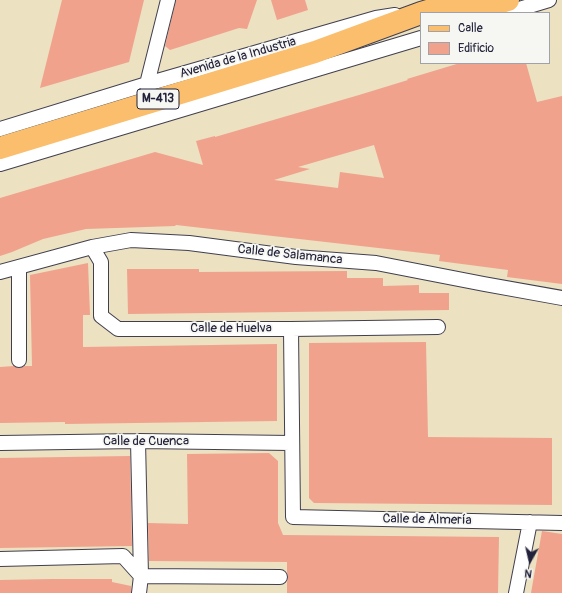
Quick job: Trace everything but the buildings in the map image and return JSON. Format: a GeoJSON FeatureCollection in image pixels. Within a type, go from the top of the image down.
{"type":"FeatureCollection","features":[{"type":"Feature","properties":{"kind":"main road","name":"Avenida de la Industria"},"geometry":{"type":"LineString","coordinates":[[426,12],[464,0]]}},
{"type":"Feature","properties":{"kind":"main road"},"geometry":{"type":"LineString","coordinates":[[467,12],[508,0]]}},
{"type":"Feature","properties":{"kind":"main road","name":"Avenida de la Industria"},"geometry":{"type":"LineString","coordinates":[[0,148],[315,52],[420,14]]}},
{"type":"Feature","properties":{"kind":"street"},"geometry":{"type":"LineString","coordinates":[[147,84],[168,0]]}},
{"type":"Feature","properties":{"kind":"street"},"geometry":{"type":"LineString","coordinates":[[509,12],[549,0]]}},
{"type":"Feature","properties":{"kind":"street","name":"Avenida de la Industria"},"geometry":{"type":"LineString","coordinates":[[0,129],[147,84],[376,18],[420,13]]}},
{"type":"Feature","properties":{"kind":"street"},"geometry":{"type":"LineString","coordinates":[[0,164],[420,38]]}},
{"type":"Feature","properties":{"kind":"street","name":"Calle de Salamanca"},"geometry":{"type":"LineString","coordinates":[[0,272],[92,246],[131,240],[189,243],[296,257],[376,263],[562,298]]}},
{"type":"Feature","properties":{"kind":"street","name":"Calle de Huelva"},"geometry":{"type":"LineString","coordinates":[[92,246],[101,262],[101,316],[118,329],[438,327]]}},
{"type":"Feature","properties":{"kind":"street"},"geometry":{"type":"LineString","coordinates":[[19,267],[19,360]]}},
{"type":"Feature","properties":{"kind":"street"},"geometry":{"type":"LineString","coordinates":[[291,329],[291,443]]}},
{"type":"Feature","properties":{"kind":"street"},"geometry":{"type":"LineString","coordinates":[[138,441],[141,576],[139,593]]}},
{"type":"Feature","properties":{"kind":"street","name":"Calle de Cuenca"},"geometry":{"type":"LineString","coordinates":[[0,443],[138,441],[291,443]]}},
{"type":"Feature","properties":{"kind":"street","name":"Calle de Almería"},"geometry":{"type":"LineString","coordinates":[[291,443],[292,517],[562,523]]}},
{"type":"Feature","properties":{"kind":"street"},"geometry":{"type":"LineString","coordinates":[[516,593],[530,522]]}},
{"type":"Feature","properties":{"kind":"street"},"geometry":{"type":"LineString","coordinates":[[0,559],[123,556],[141,576],[280,577]]}}]}
